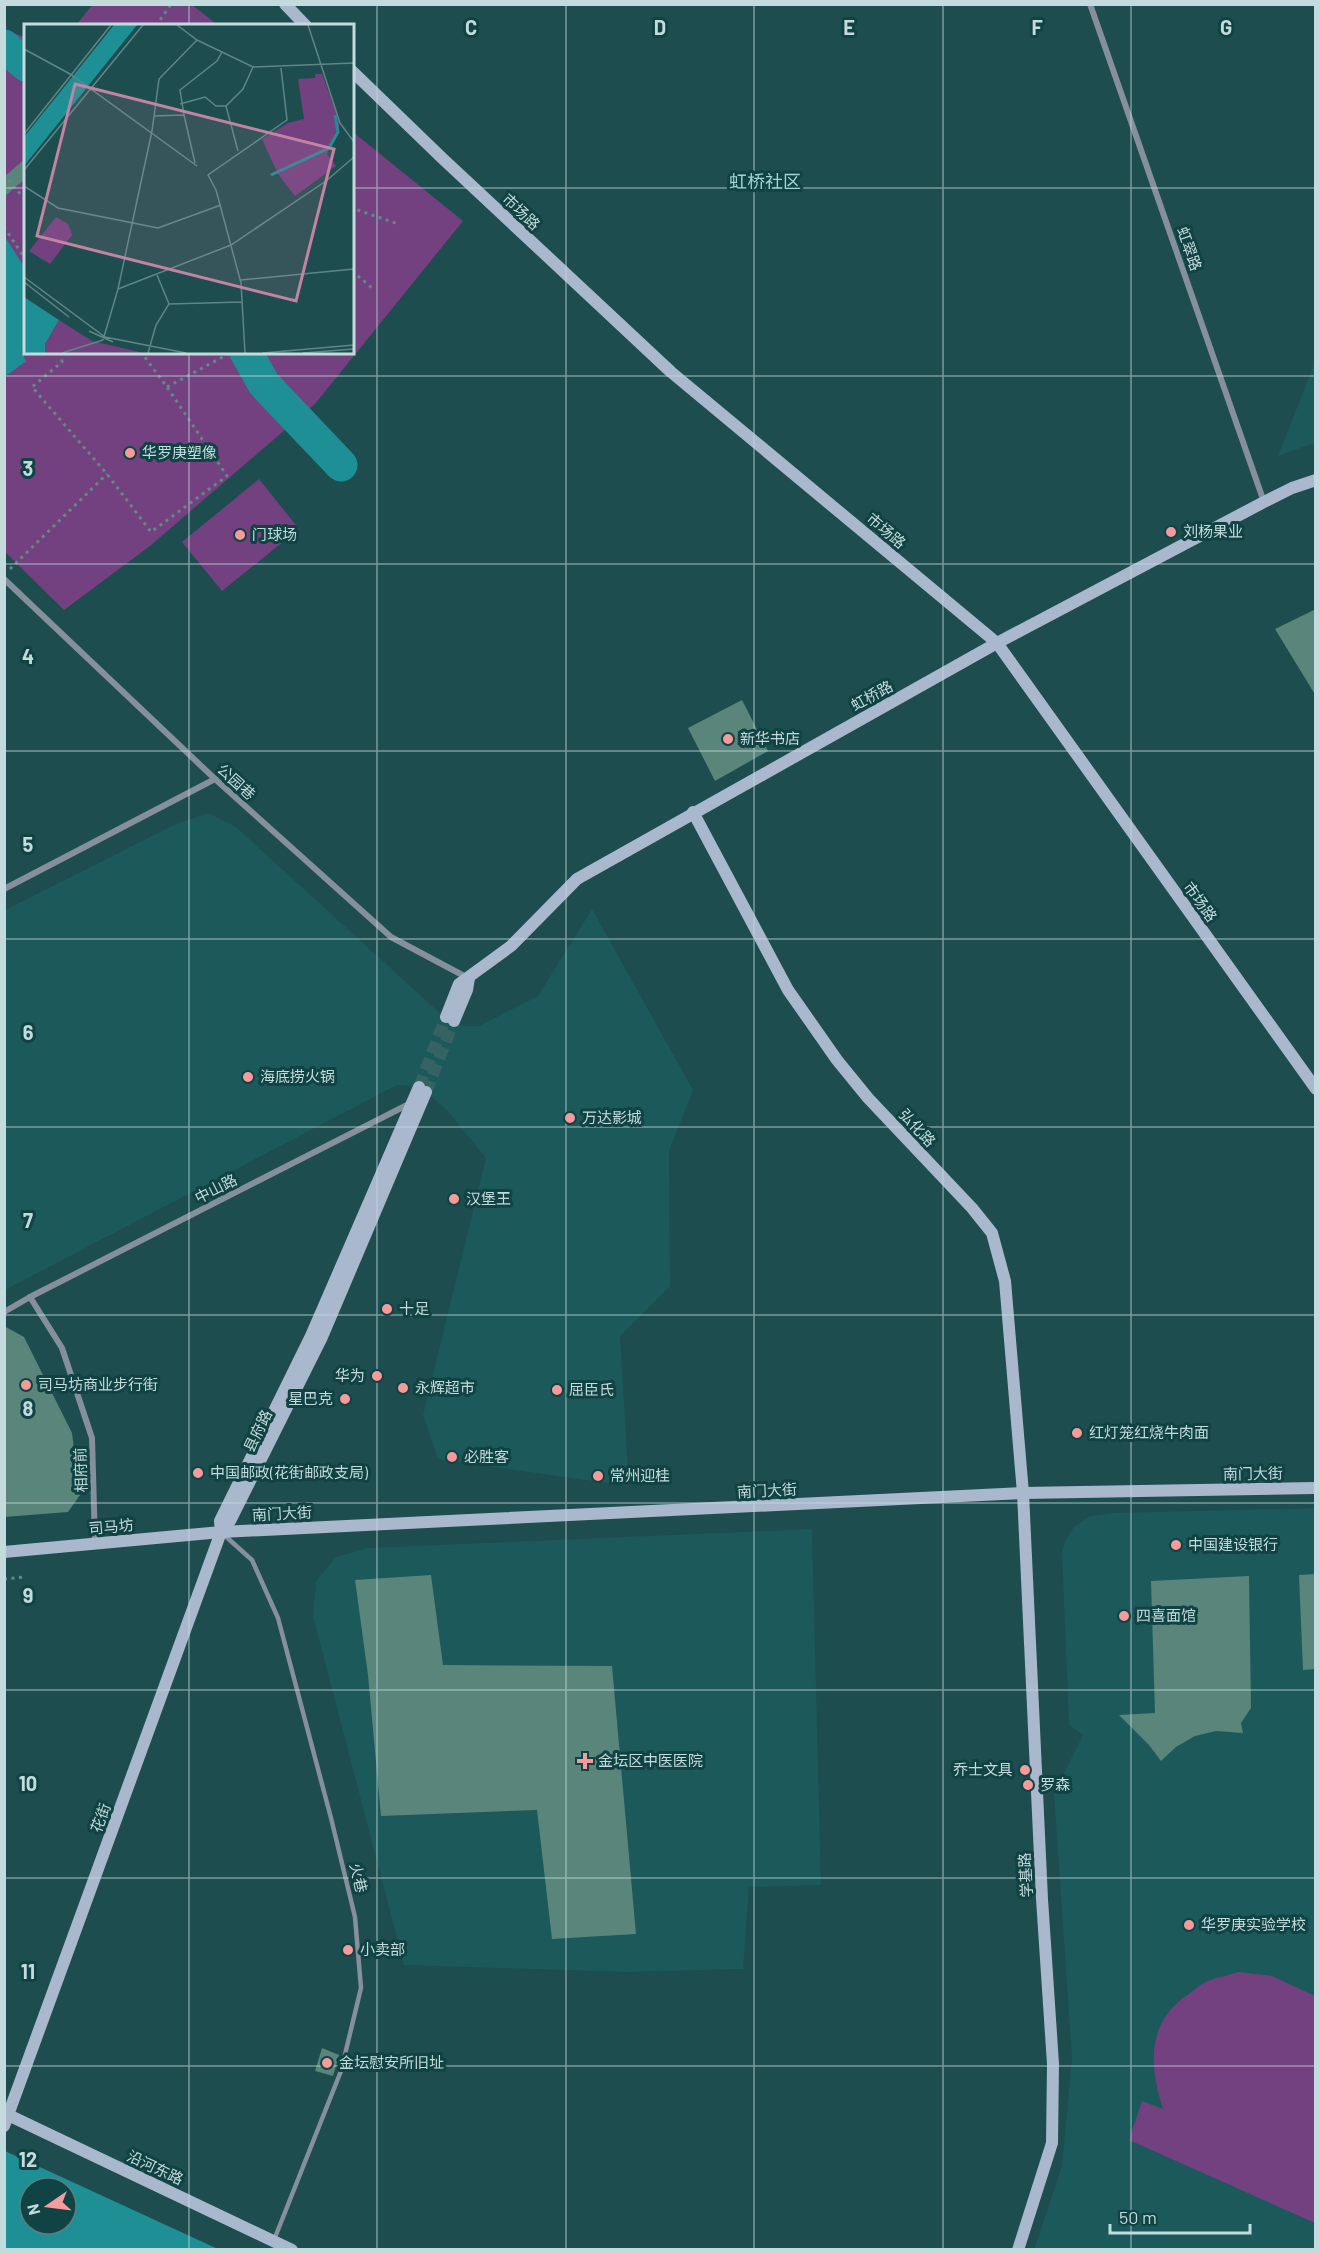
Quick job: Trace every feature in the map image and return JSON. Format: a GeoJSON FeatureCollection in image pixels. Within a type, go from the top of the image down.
{"type":"FeatureCollection","features":[{"type":"Feature","properties":{"kind":"street"},"geometry":{"type":"LineString","coordinates":[[285,4],[304,24]]}},
{"type":"Feature","properties":{"kind":"street","name":"虹翠路"},"geometry":{"type":"LineString","coordinates":[[1090,4],[1264,502]]}},
{"type":"Feature","properties":{"kind":"street","name":"市场路"},"geometry":{"type":"LineString","coordinates":[[354,73],[442,159],[671,372],[997,643],[1316,1089]]}},
{"type":"Feature","properties":{"kind":"street","name":"虹桥路"},"geometry":{"type":"LineString","coordinates":[[469,978],[511,946],[578,879],[693,812],[997,643],[1264,502],[1292,488],[1316,480]]}},
{"type":"Feature","properties":{"kind":"street","name":"公园巷"},"geometry":{"type":"LineString","coordinates":[[4,579],[215,779],[391,937],[469,978]]}},
{"type":"Feature","properties":{"kind":"street"},"geometry":{"type":"LineString","coordinates":[[4,889],[215,779]]}},
{"type":"Feature","properties":{"kind":"street","name":"弘化路"},"geometry":{"type":"LineString","coordinates":[[693,812],[788,990],[837,1060],[868,1098],[972,1208],[992,1233],[1005,1281],[1023,1494]]}},
{"type":"Feature","properties":{"kind":"street"},"geometry":{"type":"LineString","coordinates":[[450,1019],[467,990],[469,978]]}},
{"type":"Feature","properties":{"kind":"street","name":"县府路"},"geometry":{"type":"LineString","coordinates":[[422,1090],[322,1337],[230,1521],[221,1532],[220,1521],[310,1336],[412,1103],[422,1090]]}},
{"type":"Feature","properties":{"kind":"street","name":"中山路"},"geometry":{"type":"LineString","coordinates":[[30,1296],[412,1103]]}},
{"type":"Feature","properties":{"kind":"street"},"geometry":{"type":"LineString","coordinates":[[4,1312],[30,1296]]}},
{"type":"Feature","properties":{"kind":"street","name":"相府前"},"geometry":{"type":"LineString","coordinates":[[30,1296],[62,1348],[92,1438],[95,1544]]}},
{"type":"Feature","properties":{"kind":"street","name":"南门大街"},"geometry":{"type":"LineString","coordinates":[[221,1532],[1023,1494],[1316,1488]]}},
{"type":"Feature","properties":{"kind":"street","name":"学基路"},"geometry":{"type":"LineString","coordinates":[[1018,2250],[1052,2143],[1053,2064],[1042,1899],[1023,1494]]}},
{"type":"Feature","properties":{"kind":"street","name":"司马坊"},"geometry":{"type":"LineString","coordinates":[[4,1552],[221,1532]]}},
{"type":"Feature","properties":{"kind":"street","name":"花街"},"geometry":{"type":"LineString","coordinates":[[6,2118],[221,1532]]}},
{"type":"Feature","properties":{"kind":"street","name":"沿河东路"},"geometry":{"type":"LineString","coordinates":[[6,2118],[292,2250]]}},
{"type":"Feature","properties":{"kind":"lane","name":"火巷"},"geometry":{"type":"LineString","coordinates":[[221,1532],[252,1560],[278,1618],[355,1917],[361,1988],[341,2071],[273,2241]]}},
{"type":"Feature","properties":{"kind":"path"},"geometry":{"type":"LineString","coordinates":[[157,24],[171,4]]}},
{"type":"Feature","properties":{"kind":"path"},"geometry":{"type":"LineString","coordinates":[[4,174],[24,199]]}},
{"type":"Feature","properties":{"kind":"path"},"geometry":{"type":"LineString","coordinates":[[354,208],[398,224]]}},
{"type":"Feature","properties":{"kind":"path"},"geometry":{"type":"LineString","coordinates":[[4,226],[24,257]]}},
{"type":"Feature","properties":{"kind":"path"},"geometry":{"type":"LineString","coordinates":[[354,273],[372,288]]}},
{"type":"Feature","properties":{"kind":"path"},"geometry":{"type":"LineString","coordinates":[[61,354],[62,362],[32,387],[107,474],[150,532],[227,476],[142,354]]}},
{"type":"Feature","properties":{"kind":"path"},"geometry":{"type":"LineString","coordinates":[[167,387],[230,354]]}},
{"type":"Feature","properties":{"kind":"path"},"geometry":{"type":"LineString","coordinates":[[4,574],[107,474]]}},
{"type":"Feature","properties":{"kind":"path"},"geometry":{"type":"LineString","coordinates":[[4,1579],[25,1577]]}},
{"type":"Feature","properties":{"kind":"shaded area"},"geometry":{"type":"Polygon","coordinates":[[[93,4],[192,5],[217,24],[77,24],[93,4]]]}},
{"type":"Feature","properties":{"kind":"shaded area"},"geometry":{"type":"Polygon","coordinates":[[[4,30],[24,37],[24,354],[354,354],[354,133],[463,221],[315,404],[150,546],[64,610],[5,552],[4,30]]]}},
{"type":"Feature","properties":{"kind":"shaded area"},"geometry":{"type":"Polygon","coordinates":[[[5,237],[24,266],[24,350],[22,351],[26,362],[5,378],[5,237]]]}},
{"type":"Feature","properties":{"kind":"shaded area"},"geometry":{"type":"Polygon","coordinates":[[[1315,362],[1315,443],[1278,456],[1315,362]]]}},
{"type":"Feature","properties":{"kind":"shaded area","name":"门球场"},"geometry":{"type":"Polygon","coordinates":[[[259,479],[299,529],[222,591],[182,542],[259,479]]]}},
{"type":"Feature","properties":{"kind":"shaded area"},"geometry":{"type":"Polygon","coordinates":[[[208,813],[236,827],[443,1016],[465,1026],[479,1026],[538,996],[592,909],[693,1090],[669,1151],[670,1286],[620,1336],[629,1486],[438,1459],[423,1415],[486,1158],[445,1108],[419,1087],[397,1085],[5,1290],[5,910],[176,824],[208,813]]]}},
{"type":"Feature","properties":{"kind":"shaded area","name":"华罗庚实验学校"},"geometry":{"type":"Polygon","coordinates":[[[1315,1508],[1315,2249],[1034,2250],[1062,2166],[1072,2058],[1054,1793],[1083,1735],[1069,1725],[1062,1553],[1065,1541],[1074,1527],[1090,1516],[1115,1513],[1315,1508]]]}},
{"type":"Feature","properties":{"kind":"shaded area","name":"金坛区中医医院"},"geometry":{"type":"Polygon","coordinates":[[[812,1529],[821,1885],[749,1887],[743,1969],[628,1972],[404,1965],[313,1616],[316,1581],[336,1557],[367,1548],[812,1529]]]}},
{"type":"Feature","properties":{"kind":"shaded area"},"geometry":{"type":"Polygon","coordinates":[[[1239,1972],[1272,1976],[1315,1996],[1315,2223],[1129,2140],[1142,2101],[1163,2109],[1158,2093],[1154,2061],[1158,2031],[1165,2018],[1175,2005],[1196,1988],[1216,1978],[1239,1972]]]}},
{"type":"Feature","properties":{"kind":"shaded area"},"geometry":{"type":"Polygon","coordinates":[[[4,2151],[59,2176],[18,2176],[18,2236],[78,2236],[78,2185],[218,2249],[5,2249],[4,2151]]]}},
{"type":"Feature","properties":{"kind":"building"},"geometry":{"type":"Polygon","coordinates":[[[24,160],[24,180],[4,197],[4,177],[24,160]]]}},
{"type":"Feature","properties":{"kind":"building"},"geometry":{"type":"Polygon","coordinates":[[[1316,609],[1316,696],[1275,629],[1316,609]]]}},
{"type":"Feature","properties":{"kind":"building","name":"新华书店"},"geometry":{"type":"Polygon","coordinates":[[[742,700],[768,751],[715,781],[688,728],[742,700]]]}},
{"type":"Feature","properties":{"kind":"building","name":"司马坊商业步行街"},"geometry":{"type":"Polygon","coordinates":[[[4,1326],[24,1337],[72,1433],[80,1495],[68,1512],[4,1517],[4,1326]]]}},
{"type":"Feature","properties":{"kind":"building"},"geometry":{"type":"Polygon","coordinates":[[[1316,1574],[1316,1669],[1303,1670],[1299,1575],[1316,1574]]]}},
{"type":"Feature","properties":{"kind":"building"},"geometry":{"type":"Polygon","coordinates":[[[431,1575],[443,1665],[612,1666],[636,1934],[552,1939],[537,1810],[381,1816],[368,1675],[355,1580],[431,1575]]]}},
{"type":"Feature","properties":{"kind":"building"},"geometry":{"type":"Polygon","coordinates":[[[1249,1576],[1251,1708],[1241,1723],[1243,1733],[1216,1731],[1195,1736],[1176,1747],[1161,1761],[1149,1745],[1119,1715],[1155,1713],[1151,1581],[1249,1576]]]}},
{"type":"Feature","properties":{"kind":"building","name":"金坛慰安所旧址"},"geometry":{"type":"Polygon","coordinates":[[[322,2048],[339,2055],[333,2076],[315,2071],[322,2048]]]}},
{"type":"Feature","properties":{"kind":"waterway"},"geometry":{"type":"LineString","coordinates":[[4,46],[24,63]]}},
{"type":"Feature","properties":{"kind":"waterway"},"geometry":{"type":"LineString","coordinates":[[247,354],[264,384],[341,465]]}},
{"type":"Feature","properties":{"kind":"tunnel"},"geometry":{"type":"LineString","coordinates":[[419,1087],[446,1017]]}},
{"type":"Feature","properties":{"kind":"tunnel"},"geometry":{"type":"LineString","coordinates":[[426,1092],[454,1021]]}},
{"type":"Feature","properties":{"kind":"place","name":"华罗庚塑像"},"geometry":{"type":"Point","coordinates":[130,453]}},
{"type":"Feature","properties":{"kind":"place","name":"刘杨果业"},"geometry":{"type":"Point","coordinates":[1171,532]}},
{"type":"Feature","properties":{"kind":"place","name":"门球场"},"geometry":{"type":"Point","coordinates":[240,535]}},
{"type":"Feature","properties":{"kind":"place","name":"新华书店"},"geometry":{"type":"Point","coordinates":[728,739]}},
{"type":"Feature","properties":{"kind":"place","name":"海底捞火锅"},"geometry":{"type":"Point","coordinates":[248,1077]}},
{"type":"Feature","properties":{"kind":"place","name":"万达影城"},"geometry":{"type":"Point","coordinates":[570,1118]}},
{"type":"Feature","properties":{"kind":"place","name":"汉堡王"},"geometry":{"type":"Point","coordinates":[454,1199]}},
{"type":"Feature","properties":{"kind":"place","name":"十足"},"geometry":{"type":"Point","coordinates":[387,1309]}},
{"type":"Feature","properties":{"kind":"place","name":"华为"},"geometry":{"type":"Point","coordinates":[377,1376]}},
{"type":"Feature","properties":{"kind":"place","name":"司马坊商业步行街"},"geometry":{"type":"Point","coordinates":[26,1385]}},
{"type":"Feature","properties":{"kind":"place","name":"永辉超市"},"geometry":{"type":"Point","coordinates":[403,1388]}},
{"type":"Feature","properties":{"kind":"place","name":"屈臣氏"},"geometry":{"type":"Point","coordinates":[557,1390]}},
{"type":"Feature","properties":{"kind":"place","name":"星巴克"},"geometry":{"type":"Point","coordinates":[345,1399]}},
{"type":"Feature","properties":{"kind":"place","name":"红灯笼红烧牛肉面"},"geometry":{"type":"Point","coordinates":[1077,1433]}},
{"type":"Feature","properties":{"kind":"place","name":"必胜客"},"geometry":{"type":"Point","coordinates":[452,1457]}},
{"type":"Feature","properties":{"kind":"place","name":"中国邮政(花街邮政支局)"},"geometry":{"type":"Point","coordinates":[198,1473]}},
{"type":"Feature","properties":{"kind":"place","name":"常州迎桂"},"geometry":{"type":"Point","coordinates":[598,1476]}},
{"type":"Feature","properties":{"kind":"place","name":"中国建设银行"},"geometry":{"type":"Point","coordinates":[1176,1545]}},
{"type":"Feature","properties":{"kind":"place","name":"四喜面馆"},"geometry":{"type":"Point","coordinates":[1124,1616]}},
{"type":"Feature","properties":{"kind":"place","name":"金坛区中医医院"},"geometry":{"type":"Point","coordinates":[585,1761]}},
{"type":"Feature","properties":{"kind":"place","name":"乔士文具"},"geometry":{"type":"Point","coordinates":[1025,1770]}},
{"type":"Feature","properties":{"kind":"place","name":"罗森"},"geometry":{"type":"Point","coordinates":[1028,1785]}},
{"type":"Feature","properties":{"kind":"place","name":"华罗庚实验学校"},"geometry":{"type":"Point","coordinates":[1189,1925]}},
{"type":"Feature","properties":{"kind":"place","name":"小卖部"},"geometry":{"type":"Point","coordinates":[348,1950]}},
{"type":"Feature","properties":{"kind":"place","name":"金坛慰安所旧址"},"geometry":{"type":"Point","coordinates":[327,2063]}},
{"type":"Feature","properties":{"kind":"district","name":"虹桥社区"},"geometry":{"type":"Point","coordinates":[765,182]}}]}
